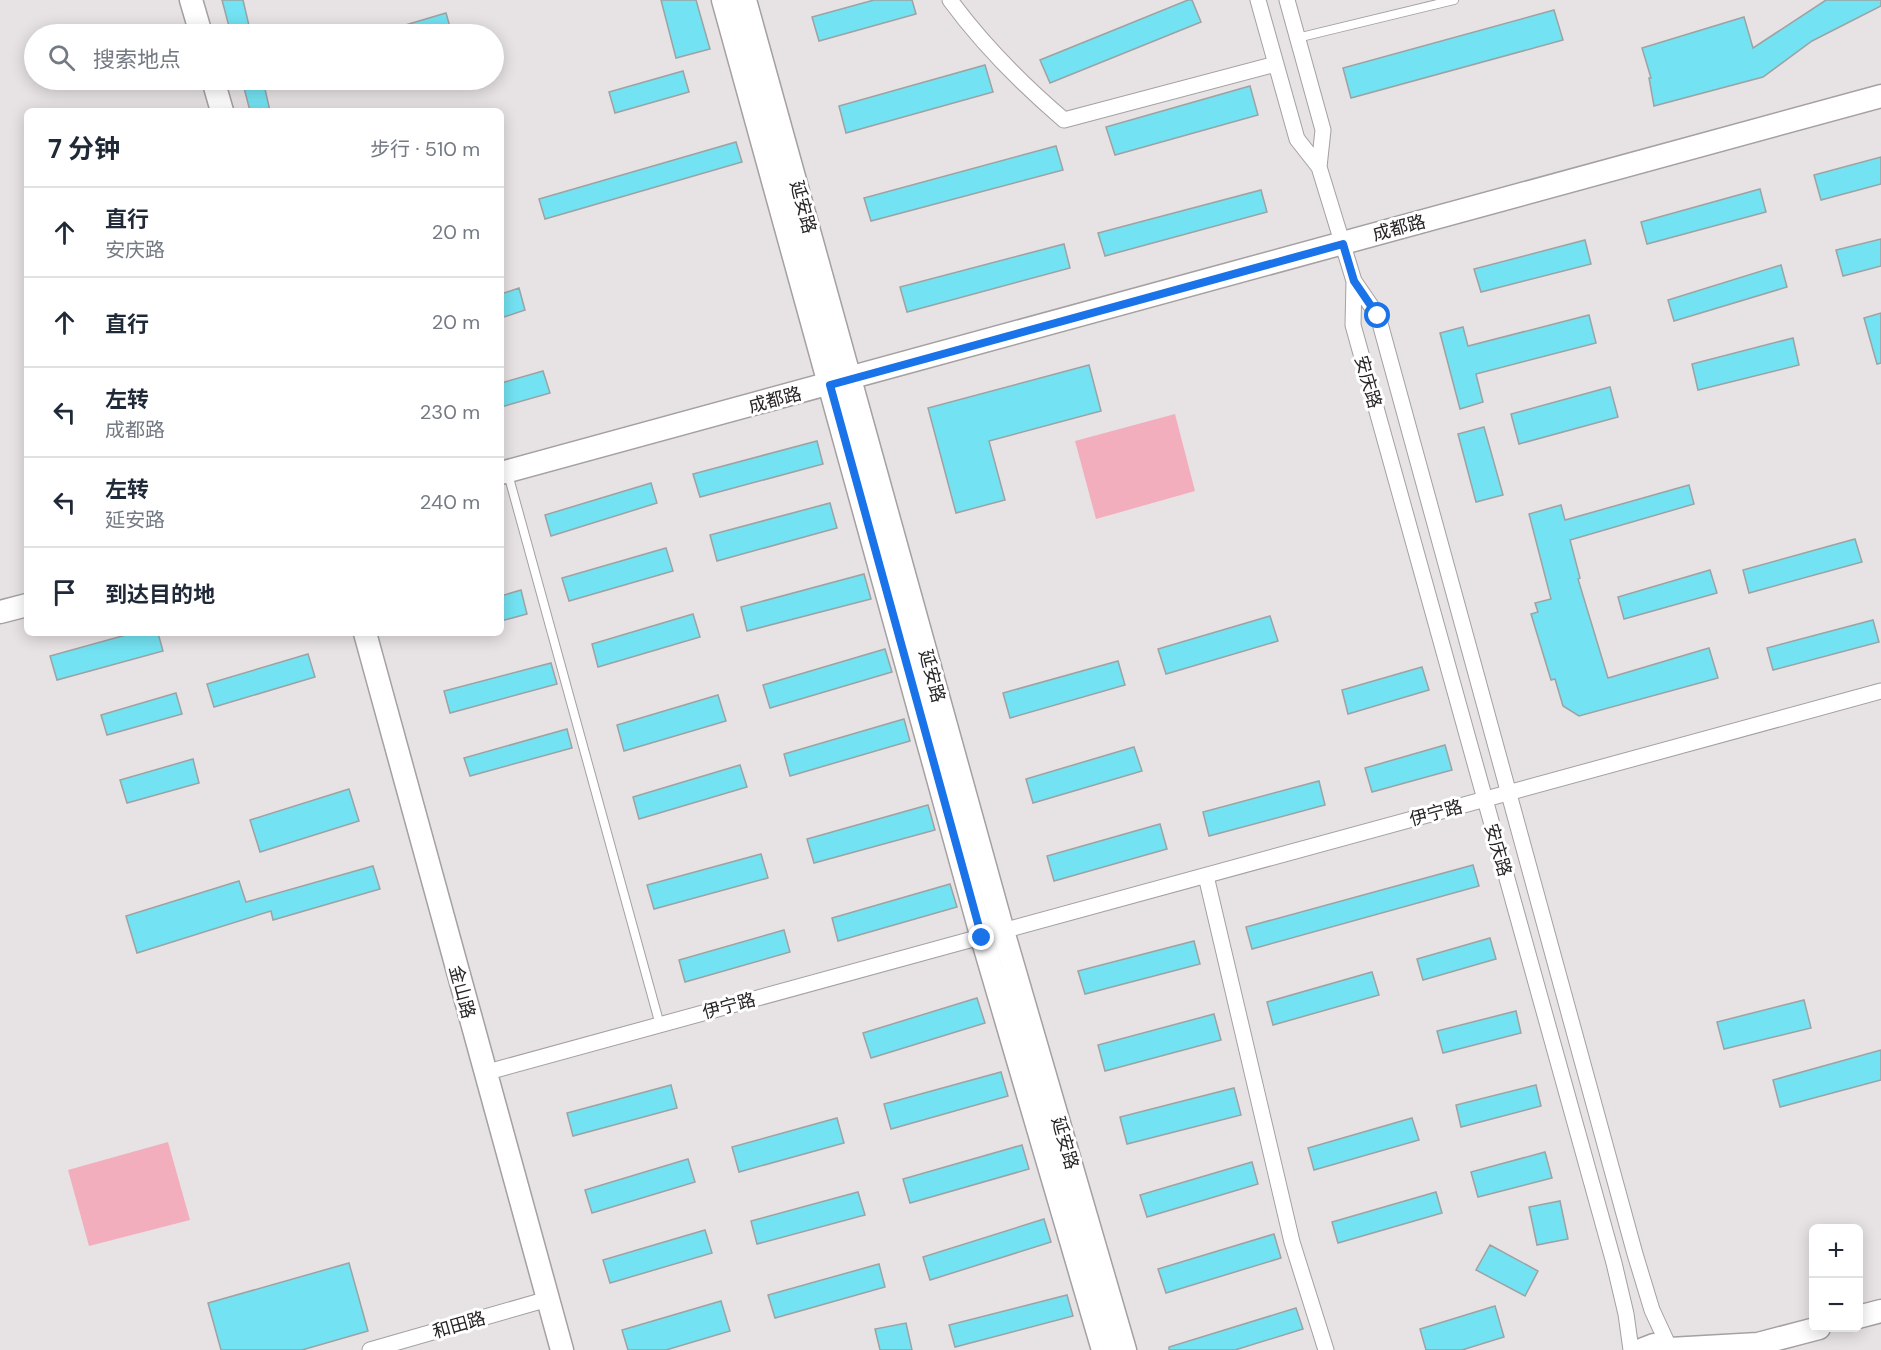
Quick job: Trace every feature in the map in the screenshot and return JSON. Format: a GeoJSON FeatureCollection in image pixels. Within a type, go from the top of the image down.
{"type":"FeatureCollection","features":[{"type":"Feature","properties":{"kind":"street"},"geometry":{"type":"LineString","coordinates":[[191,0],[198,24]]}},
{"type":"Feature","properties":{"kind":"street","name":"延安路"},"geometry":{"type":"LineString","coordinates":[[723,0],[840,382],[997,933],[1125,1350]]}},
{"type":"Feature","properties":{"kind":"street","name":"延安路"},"geometry":{"type":"LineString","coordinates":[[745,0],[982,938],[1103,1350]]}},
{"type":"Feature","properties":{"kind":"street"},"geometry":{"type":"LineString","coordinates":[[950,0],[984,43],[1029,90],[1064,120],[1276,64]]}},
{"type":"Feature","properties":{"kind":"street"},"geometry":{"type":"LineString","coordinates":[[1258,0],[1297,139],[1319,167],[1354,281]]}},
{"type":"Feature","properties":{"kind":"street"},"geometry":{"type":"LineString","coordinates":[[1287,0],[1323,130],[1319,167]]}},
{"type":"Feature","properties":{"kind":"street"},"geometry":{"type":"LineString","coordinates":[[216,90],[221,108]]}},
{"type":"Feature","properties":{"kind":"street","name":"成都路"},"geometry":{"type":"LineString","coordinates":[[504,472],[1881,96]]}},
{"type":"Feature","properties":{"kind":"street","name":"安庆路"},"geometry":{"type":"LineString","coordinates":[[1354,281],[1378,316],[1635,1254],[1652,1310],[1671,1349]]}},
{"type":"Feature","properties":{"kind":"street","name":"安庆路"},"geometry":{"type":"LineString","coordinates":[[1354,281],[1353,325],[1614,1263],[1626,1314],[1631,1350]]}},
{"type":"Feature","properties":{"kind":"street"},"geometry":{"type":"LineString","coordinates":[[0,612],[24,606]]}},
{"type":"Feature","properties":{"kind":"street","name":"金山路"},"geometry":{"type":"LineString","coordinates":[[366,636],[561,1350]]}},
{"type":"Feature","properties":{"kind":"street","name":"伊宁路"},"geometry":{"type":"LineString","coordinates":[[997,933],[1881,691]]}},
{"type":"Feature","properties":{"kind":"street"},"geometry":{"type":"LineString","coordinates":[[1206,876],[1292,1242],[1326,1350]]}},
{"type":"Feature","properties":{"kind":"street","name":"伊宁路"},"geometry":{"type":"LineString","coordinates":[[484,1073],[973,939]]}},
{"type":"Feature","properties":{"kind":"street","name":"和田路"},"geometry":{"type":"LineString","coordinates":[[370,1350],[548,1299]]}},
{"type":"Feature","properties":{"kind":"street"},"geometry":{"type":"LineString","coordinates":[[1863,1316],[1881,1311]]}},
{"type":"Feature","properties":{"kind":"street"},"geometry":{"type":"LineString","coordinates":[[1641,1350],[1654,1345],[1671,1349],[1752,1347],[1809,1331]]}},
{"type":"Feature","properties":{"kind":"lane"},"geometry":{"type":"LineString","coordinates":[[1297,38],[1454,0]]}},
{"type":"Feature","properties":{"kind":"lane"},"geometry":{"type":"LineString","coordinates":[[504,472],[660,1025]]}},
{"type":"Feature","properties":{"kind":"shaded area"},"geometry":{"type":"Polygon","coordinates":[[[1175,414],[1195,491],[1096,519],[1075,441],[1175,414]]]}},
{"type":"Feature","properties":{"kind":"shaded area"},"geometry":{"type":"Polygon","coordinates":[[[168,1142],[190,1220],[89,1246],[68,1170],[168,1142]]]}},
{"type":"Feature","properties":{"kind":"building"},"geometry":{"type":"Polygon","coordinates":[[[222,0],[243,0],[249,24],[228,24],[222,0]]]}},
{"type":"Feature","properties":{"kind":"building"},"geometry":{"type":"Polygon","coordinates":[[[661,0],[696,0],[710,49],[676,58],[661,0]]]}},
{"type":"Feature","properties":{"kind":"building"},"geometry":{"type":"Polygon","coordinates":[[[874,0],[912,0],[916,14],[819,41],[812,17],[874,0]]]}},
{"type":"Feature","properties":{"kind":"building"},"geometry":{"type":"Polygon","coordinates":[[[1192,0],[1201,22],[1050,83],[1040,60],[1192,0]]]}},
{"type":"Feature","properties":{"kind":"building"},"geometry":{"type":"Polygon","coordinates":[[[1826,0],[1881,0],[1881,6],[1812,41],[1763,77],[1654,106],[1649,78],[1651,78],[1642,48],[1744,17],[1753,48],[1826,0]]]}},
{"type":"Feature","properties":{"kind":"building"},"geometry":{"type":"Polygon","coordinates":[[[1554,10],[1563,40],[1351,98],[1343,68],[1554,10]]]}},
{"type":"Feature","properties":{"kind":"building"},"geometry":{"type":"Polygon","coordinates":[[[446,13],[449,24],[409,24],[446,13]]]}},
{"type":"Feature","properties":{"kind":"building"},"geometry":{"type":"Polygon","coordinates":[[[985,65],[993,92],[846,133],[839,106],[985,65]]]}},
{"type":"Feature","properties":{"kind":"building"},"geometry":{"type":"Polygon","coordinates":[[[683,71],[689,92],[615,113],[609,92],[683,71]]]}},
{"type":"Feature","properties":{"kind":"building"},"geometry":{"type":"Polygon","coordinates":[[[1250,86],[1258,115],[1115,155],[1106,127],[1250,86]]]}},
{"type":"Feature","properties":{"kind":"building"},"geometry":{"type":"Polygon","coordinates":[[[245,90],[265,90],[269,108],[249,108],[245,90]]]}},
{"type":"Feature","properties":{"kind":"building"},"geometry":{"type":"Polygon","coordinates":[[[736,142],[742,162],[545,219],[539,199],[736,142]]]}},
{"type":"Feature","properties":{"kind":"building"},"geometry":{"type":"Polygon","coordinates":[[[1056,146],[1063,170],[871,221],[864,198],[1056,146]]]}},
{"type":"Feature","properties":{"kind":"building"},"geometry":{"type":"Polygon","coordinates":[[[1881,157],[1881,184],[1821,200],[1814,175],[1881,157]]]}},
{"type":"Feature","properties":{"kind":"building"},"geometry":{"type":"Polygon","coordinates":[[[1760,189],[1766,212],[1647,244],[1641,222],[1760,189]]]}},
{"type":"Feature","properties":{"kind":"building"},"geometry":{"type":"Polygon","coordinates":[[[1261,190],[1267,212],[1105,256],[1098,233],[1261,190]]]}},
{"type":"Feature","properties":{"kind":"building"},"geometry":{"type":"Polygon","coordinates":[[[1881,239],[1881,266],[1843,276],[1836,250],[1881,239]]]}},
{"type":"Feature","properties":{"kind":"building"},"geometry":{"type":"Polygon","coordinates":[[[1585,240],[1591,264],[1481,292],[1474,269],[1585,240]]]}},
{"type":"Feature","properties":{"kind":"building"},"geometry":{"type":"Polygon","coordinates":[[[1064,244],[1070,268],[907,312],[900,287],[1064,244]]]}},
{"type":"Feature","properties":{"kind":"building"},"geometry":{"type":"Polygon","coordinates":[[[1781,265],[1787,287],[1674,321],[1668,300],[1781,265]]]}},
{"type":"Feature","properties":{"kind":"building"},"geometry":{"type":"Polygon","coordinates":[[[519,288],[525,310],[504,317],[504,293],[519,288]]]}},
{"type":"Feature","properties":{"kind":"building"},"geometry":{"type":"Polygon","coordinates":[[[1881,313],[1881,363],[1877,364],[1864,318],[1881,313]]]}},
{"type":"Feature","properties":{"kind":"building"},"geometry":{"type":"Polygon","coordinates":[[[1589,315],[1596,343],[1476,374],[1483,402],[1460,409],[1440,333],[1463,327],[1468,346],[1589,315]]]}},
{"type":"Feature","properties":{"kind":"building"},"geometry":{"type":"Polygon","coordinates":[[[1793,338],[1799,365],[1698,390],[1692,364],[1793,338]]]}},
{"type":"Feature","properties":{"kind":"building"},"geometry":{"type":"Polygon","coordinates":[[[1089,365],[1101,411],[989,441],[1005,500],[956,513],[928,408],[1089,365]]]}},
{"type":"Feature","properties":{"kind":"building"},"geometry":{"type":"Polygon","coordinates":[[[543,371],[550,393],[504,406],[504,382],[543,371]]]}},
{"type":"Feature","properties":{"kind":"building"},"geometry":{"type":"Polygon","coordinates":[[[1610,387],[1618,417],[1519,444],[1511,414],[1610,387]]]}},
{"type":"Feature","properties":{"kind":"building"},"geometry":{"type":"Polygon","coordinates":[[[1484,427],[1503,495],[1476,502],[1458,434],[1484,427]]]}},
{"type":"Feature","properties":{"kind":"building"},"geometry":{"type":"Polygon","coordinates":[[[817,441],[823,464],[700,497],[693,474],[817,441]]]}},
{"type":"Feature","properties":{"kind":"building"},"geometry":{"type":"Polygon","coordinates":[[[651,483],[657,503],[551,536],[545,515],[651,483]]]}},
{"type":"Feature","properties":{"kind":"building"},"geometry":{"type":"Polygon","coordinates":[[[1689,485],[1694,504],[1570,540],[1580,578],[1578,579],[1608,678],[1709,648],[1718,678],[1579,716],[1563,706],[1555,679],[1551,680],[1531,614],[1538,612],[1535,603],[1551,599],[1529,514],[1561,505],[1565,520],[1689,485]]]}},
{"type":"Feature","properties":{"kind":"building"},"geometry":{"type":"Polygon","coordinates":[[[830,503],[837,528],[717,561],[710,535],[830,503]]]}},
{"type":"Feature","properties":{"kind":"building"},"geometry":{"type":"Polygon","coordinates":[[[1855,539],[1862,562],[1749,593],[1743,570],[1855,539]]]}},
{"type":"Feature","properties":{"kind":"building"},"geometry":{"type":"Polygon","coordinates":[[[666,548],[673,571],[569,601],[562,578],[666,548]]]}},
{"type":"Feature","properties":{"kind":"building"},"geometry":{"type":"Polygon","coordinates":[[[1710,570],[1717,593],[1624,619],[1618,597],[1710,570]]]}},
{"type":"Feature","properties":{"kind":"building"},"geometry":{"type":"Polygon","coordinates":[[[864,574],[871,599],[747,631],[741,607],[864,574]]]}},
{"type":"Feature","properties":{"kind":"building"},"geometry":{"type":"Polygon","coordinates":[[[521,590],[527,614],[504,620],[504,595],[521,590]]]}},
{"type":"Feature","properties":{"kind":"building"},"geometry":{"type":"Polygon","coordinates":[[[693,614],[700,637],[598,667],[592,644],[693,614]]]}},
{"type":"Feature","properties":{"kind":"building"},"geometry":{"type":"Polygon","coordinates":[[[1270,616],[1278,641],[1166,674],[1158,649],[1270,616]]]}},
{"type":"Feature","properties":{"kind":"building"},"geometry":{"type":"Polygon","coordinates":[[[1873,620],[1879,642],[1773,670],[1767,648],[1873,620]]]}},
{"type":"Feature","properties":{"kind":"building"},"geometry":{"type":"Polygon","coordinates":[[[122,636],[159,636],[163,651],[57,680],[50,656],[122,636]]]}},
{"type":"Feature","properties":{"kind":"building"},"geometry":{"type":"Polygon","coordinates":[[[885,649],[892,672],[770,708],[763,685],[885,649]]]}},
{"type":"Feature","properties":{"kind":"building"},"geometry":{"type":"Polygon","coordinates":[[[308,654],[315,677],[214,707],[207,684],[308,654]]]}},
{"type":"Feature","properties":{"kind":"building"},"geometry":{"type":"Polygon","coordinates":[[[1118,661],[1125,685],[1010,718],[1003,693],[1118,661]]]}},
{"type":"Feature","properties":{"kind":"building"},"geometry":{"type":"Polygon","coordinates":[[[551,663],[557,684],[450,713],[444,691],[551,663]]]}},
{"type":"Feature","properties":{"kind":"building"},"geometry":{"type":"Polygon","coordinates":[[[1422,667],[1429,690],[1348,714],[1342,690],[1422,667]]]}},
{"type":"Feature","properties":{"kind":"building"},"geometry":{"type":"Polygon","coordinates":[[[176,693],[182,714],[107,735],[101,715],[176,693]]]}},
{"type":"Feature","properties":{"kind":"building"},"geometry":{"type":"Polygon","coordinates":[[[718,695],[726,721],[624,751],[617,725],[718,695]]]}},
{"type":"Feature","properties":{"kind":"building"},"geometry":{"type":"Polygon","coordinates":[[[904,719],[910,741],[790,776],[784,754],[904,719]]]}},
{"type":"Feature","properties":{"kind":"building"},"geometry":{"type":"Polygon","coordinates":[[[567,729],[572,748],[470,776],[464,758],[567,729]]]}},
{"type":"Feature","properties":{"kind":"building"},"geometry":{"type":"Polygon","coordinates":[[[1445,745],[1452,770],[1372,792],[1365,768],[1445,745]]]}},
{"type":"Feature","properties":{"kind":"building"},"geometry":{"type":"Polygon","coordinates":[[[1134,747],[1142,771],[1033,803],[1026,779],[1134,747]]]}},
{"type":"Feature","properties":{"kind":"building"},"geometry":{"type":"Polygon","coordinates":[[[193,759],[199,783],[127,803],[120,780],[193,759]]]}},
{"type":"Feature","properties":{"kind":"building"},"geometry":{"type":"Polygon","coordinates":[[[740,765],[747,787],[639,819],[633,797],[740,765]]]}},
{"type":"Feature","properties":{"kind":"building"},"geometry":{"type":"Polygon","coordinates":[[[1319,781],[1325,805],[1209,836],[1203,812],[1319,781]]]}},
{"type":"Feature","properties":{"kind":"building"},"geometry":{"type":"Polygon","coordinates":[[[349,789],[359,821],[260,852],[250,820],[349,789]]]}},
{"type":"Feature","properties":{"kind":"building"},"geometry":{"type":"Polygon","coordinates":[[[928,805],[935,830],[814,863],[807,839],[928,805]]]}},
{"type":"Feature","properties":{"kind":"building"},"geometry":{"type":"Polygon","coordinates":[[[1160,824],[1167,849],[1054,881],[1047,856],[1160,824]]]}},
{"type":"Feature","properties":{"kind":"building"},"geometry":{"type":"Polygon","coordinates":[[[761,854],[768,878],[654,909],[647,885],[761,854]]]}},
{"type":"Feature","properties":{"kind":"building"},"geometry":{"type":"Polygon","coordinates":[[[1473,865],[1479,886],[1252,949],[1246,927],[1473,865]]]}},
{"type":"Feature","properties":{"kind":"building"},"geometry":{"type":"Polygon","coordinates":[[[373,866],[380,889],[273,920],[271,911],[137,953],[126,916],[239,881],[246,902],[373,866]]]}},
{"type":"Feature","properties":{"kind":"building"},"geometry":{"type":"Polygon","coordinates":[[[950,884],[957,907],[838,941],[832,918],[950,884]]]}},
{"type":"Feature","properties":{"kind":"building"},"geometry":{"type":"Polygon","coordinates":[[[784,930],[790,952],[685,982],[679,960],[784,930]]]}},
{"type":"Feature","properties":{"kind":"building"},"geometry":{"type":"Polygon","coordinates":[[[1490,938],[1496,959],[1423,980],[1417,959],[1490,938]]]}},
{"type":"Feature","properties":{"kind":"building"},"geometry":{"type":"Polygon","coordinates":[[[1194,941],[1200,964],[1085,994],[1078,971],[1194,941]]]}},
{"type":"Feature","properties":{"kind":"building"},"geometry":{"type":"Polygon","coordinates":[[[1372,972],[1379,995],[1273,1025],[1267,1002],[1372,972]]]}},
{"type":"Feature","properties":{"kind":"building"},"geometry":{"type":"Polygon","coordinates":[[[977,998],[985,1023],[871,1058],[863,1033],[977,998]]]}},
{"type":"Feature","properties":{"kind":"building"},"geometry":{"type":"Polygon","coordinates":[[[1804,1000],[1811,1028],[1724,1049],[1717,1022],[1804,1000]]]}},
{"type":"Feature","properties":{"kind":"building"},"geometry":{"type":"Polygon","coordinates":[[[1516,1011],[1521,1033],[1443,1053],[1437,1031],[1516,1011]]]}},
{"type":"Feature","properties":{"kind":"building"},"geometry":{"type":"Polygon","coordinates":[[[1214,1014],[1221,1040],[1105,1071],[1098,1045],[1214,1014]]]}},
{"type":"Feature","properties":{"kind":"building"},"geometry":{"type":"Polygon","coordinates":[[[1881,1050],[1881,1080],[1780,1107],[1773,1080],[1881,1050]]]}},
{"type":"Feature","properties":{"kind":"building"},"geometry":{"type":"Polygon","coordinates":[[[1001,1072],[1008,1096],[891,1129],[884,1104],[1001,1072]]]}},
{"type":"Feature","properties":{"kind":"building"},"geometry":{"type":"Polygon","coordinates":[[[671,1085],[677,1108],[573,1136],[567,1113],[671,1085]]]}},
{"type":"Feature","properties":{"kind":"building"},"geometry":{"type":"Polygon","coordinates":[[[1536,1085],[1541,1106],[1461,1127],[1456,1105],[1536,1085]]]}},
{"type":"Feature","properties":{"kind":"building"},"geometry":{"type":"Polygon","coordinates":[[[1234,1088],[1241,1115],[1127,1144],[1120,1117],[1234,1088]]]}},
{"type":"Feature","properties":{"kind":"building"},"geometry":{"type":"Polygon","coordinates":[[[837,1118],[844,1143],[739,1172],[732,1147],[837,1118]]]}},
{"type":"Feature","properties":{"kind":"building"},"geometry":{"type":"Polygon","coordinates":[[[1412,1118],[1419,1140],[1314,1170],[1308,1148],[1412,1118]]]}},
{"type":"Feature","properties":{"kind":"building"},"geometry":{"type":"Polygon","coordinates":[[[1022,1145],[1029,1169],[910,1203],[903,1179],[1022,1145]]]}},
{"type":"Feature","properties":{"kind":"building"},"geometry":{"type":"Polygon","coordinates":[[[1545,1152],[1552,1178],[1478,1197],[1471,1172],[1545,1152]]]}},
{"type":"Feature","properties":{"kind":"building"},"geometry":{"type":"Polygon","coordinates":[[[688,1159],[695,1182],[592,1213],[585,1190],[688,1159]]]}},
{"type":"Feature","properties":{"kind":"building"},"geometry":{"type":"Polygon","coordinates":[[[1252,1162],[1258,1184],[1147,1217],[1140,1195],[1252,1162]]]}},
{"type":"Feature","properties":{"kind":"building"},"geometry":{"type":"Polygon","coordinates":[[[858,1192],[865,1215],[757,1244],[751,1221],[858,1192]]]}},
{"type":"Feature","properties":{"kind":"building"},"geometry":{"type":"Polygon","coordinates":[[[1436,1192],[1442,1213],[1338,1243],[1332,1222],[1436,1192]]]}},
{"type":"Feature","properties":{"kind":"building"},"geometry":{"type":"Polygon","coordinates":[[[1560,1201],[1568,1239],[1537,1245],[1529,1207],[1560,1201]]]}},
{"type":"Feature","properties":{"kind":"building"},"geometry":{"type":"Polygon","coordinates":[[[1044,1219],[1051,1242],[930,1280],[923,1257],[1044,1219]]]}},
{"type":"Feature","properties":{"kind":"building"},"geometry":{"type":"Polygon","coordinates":[[[705,1230],[712,1253],[610,1283],[603,1260],[705,1230]]]}},
{"type":"Feature","properties":{"kind":"building"},"geometry":{"type":"Polygon","coordinates":[[[1274,1234],[1281,1258],[1166,1293],[1158,1269],[1274,1234]]]}},
{"type":"Feature","properties":{"kind":"building"},"geometry":{"type":"Polygon","coordinates":[[[1490,1245],[1538,1271],[1525,1296],[1476,1270],[1490,1245]]]}},
{"type":"Feature","properties":{"kind":"building"},"geometry":{"type":"Polygon","coordinates":[[[349,1263],[368,1331],[302,1350],[221,1350],[208,1303],[349,1263]]]}},
{"type":"Feature","properties":{"kind":"building"},"geometry":{"type":"Polygon","coordinates":[[[879,1264],[885,1287],[775,1318],[768,1295],[879,1264]]]}},
{"type":"Feature","properties":{"kind":"building"},"geometry":{"type":"Polygon","coordinates":[[[1067,1295],[1073,1316],[955,1347],[949,1325],[1067,1295]]]}},
{"type":"Feature","properties":{"kind":"building"},"geometry":{"type":"Polygon","coordinates":[[[721,1301],[730,1331],[666,1350],[628,1350],[622,1330],[721,1301]]]}},
{"type":"Feature","properties":{"kind":"building"},"geometry":{"type":"Polygon","coordinates":[[[1495,1306],[1504,1337],[1462,1350],[1426,1350],[1420,1329],[1495,1306]]]}},
{"type":"Feature","properties":{"kind":"building"},"geometry":{"type":"Polygon","coordinates":[[[1296,1308],[1303,1329],[1235,1350],[1169,1350],[1169,1347],[1296,1308]]]}},
{"type":"Feature","properties":{"kind":"building"},"geometry":{"type":"Polygon","coordinates":[[[906,1323],[912,1350],[880,1350],[875,1329],[906,1323]]]}},
{"type":"Feature","properties":{"kind":"route"},"geometry":{"type":"LineString","coordinates":[[982,938],[830,385],[1343,244],[1354,281],[1378,316]]}}]}
